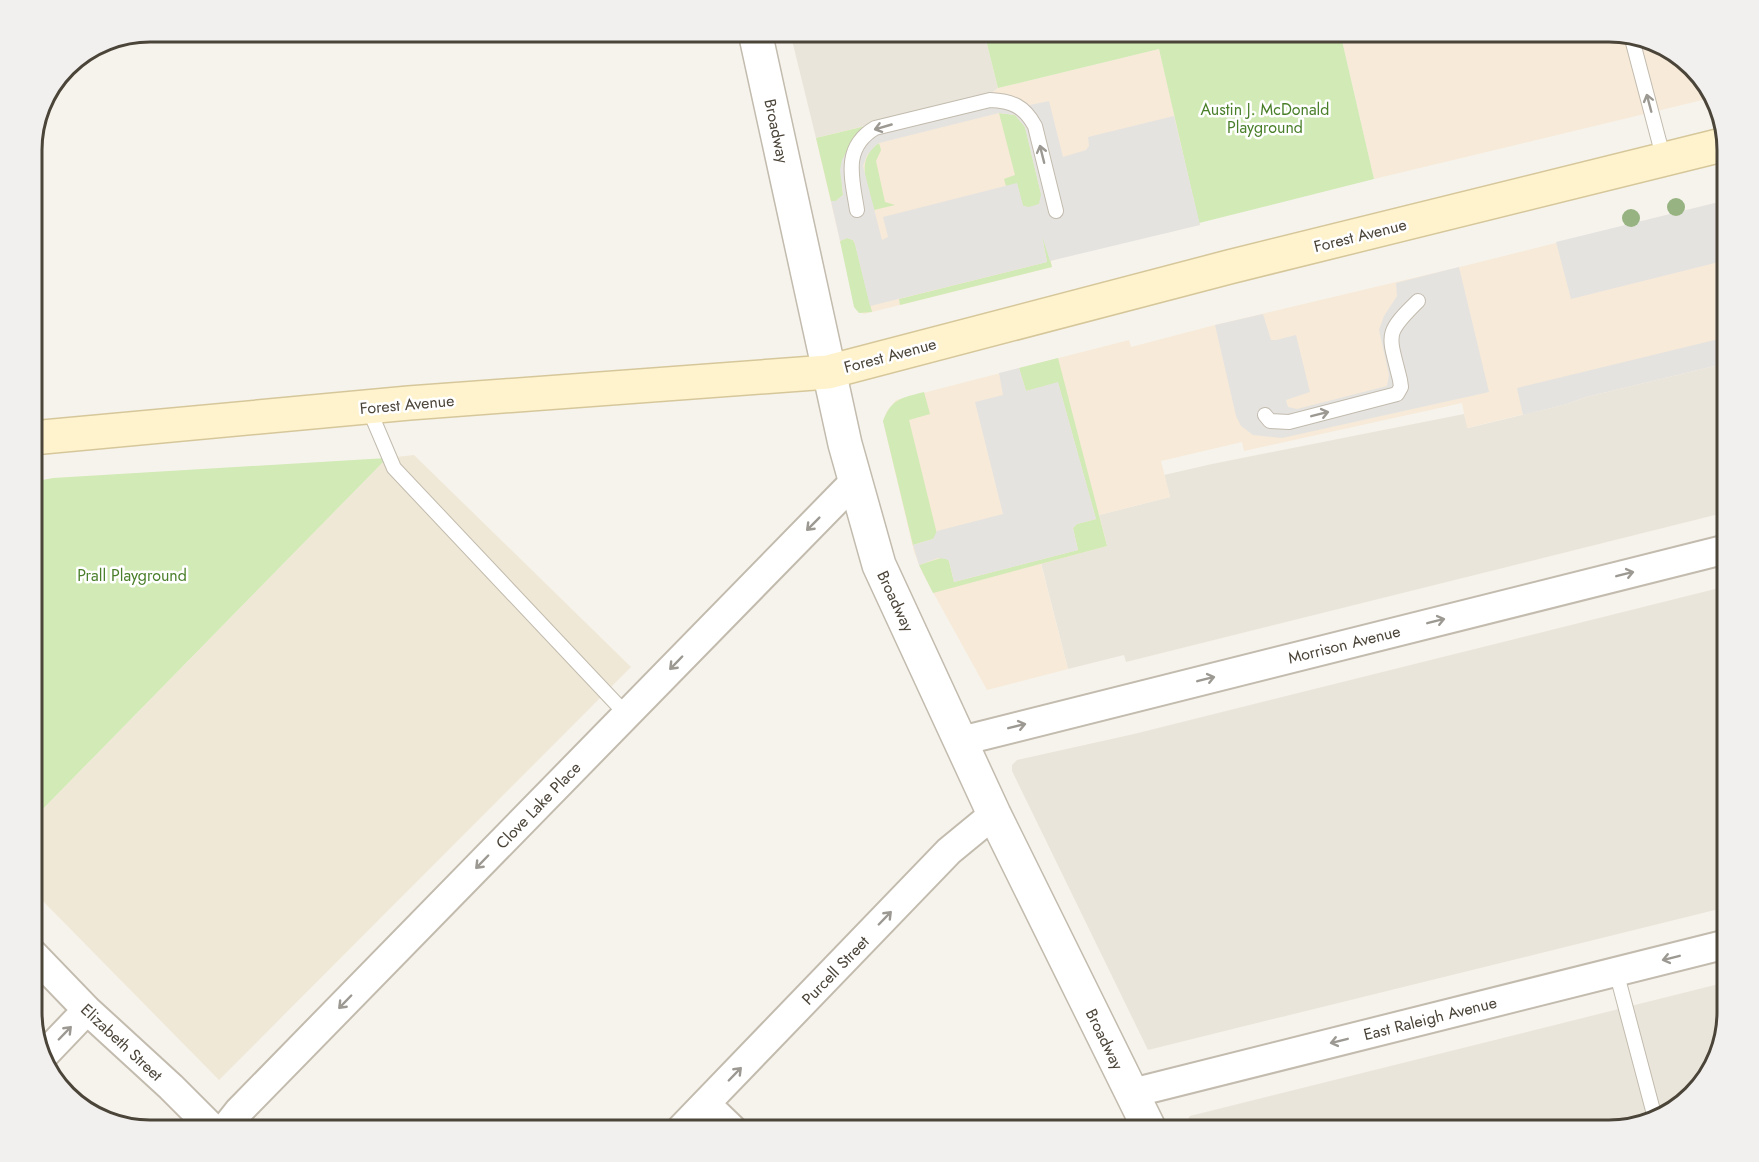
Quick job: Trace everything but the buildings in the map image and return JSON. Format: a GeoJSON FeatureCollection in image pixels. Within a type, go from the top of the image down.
{"type":"FeatureCollection","features":[{"type":"Feature","properties":{"kind":"main road","name":"Forest Avenue"},"geometry":{"type":"LineString","coordinates":[[42,437],[368,407],[828,372],[1229,267],[1717,146]]}},
{"type":"Feature","properties":{"kind":"street","name":"Broadway"},"geometry":{"type":"LineString","coordinates":[[757,42],[828,372],[854,482],[879,565],[994,814],[1145,1120]]}},
{"type":"Feature","properties":{"kind":"street","name":"Clove Lake Place"},"geometry":{"type":"LineString","coordinates":[[232,1120],[854,482]]}},
{"type":"Feature","properties":{"kind":"street","name":"Morrison Avenue"},"geometry":{"type":"LineString","coordinates":[[961,741],[1717,552]]}},
{"type":"Feature","properties":{"kind":"street","name":"Purcell Street"},"geometry":{"type":"LineString","coordinates":[[691,1120],[949,851],[994,814]]}},
{"type":"Feature","properties":{"kind":"street","name":"East Raleigh Avenue"},"geometry":{"type":"LineString","coordinates":[[1132,1093],[1717,947]]}},
{"type":"Feature","properties":{"kind":"street","name":"Elizabeth Street"},"geometry":{"type":"LineString","coordinates":[[42,963],[87,1010],[171,1087],[203,1120]]}},
{"type":"Feature","properties":{"kind":"street"},"geometry":{"type":"LineString","coordinates":[[49,1050],[87,1010]]}},
{"type":"Feature","properties":{"kind":"street"},"geometry":{"type":"LineString","coordinates":[[706,1104],[722,1120]]}},
{"type":"Feature","properties":{"kind":"lane"},"geometry":{"type":"LineString","coordinates":[[1634,45],[1664,160]]}},
{"type":"Feature","properties":{"kind":"lane"},"geometry":{"type":"LineString","coordinates":[[857,210],[851,174],[852,159],[856,146],[865,135],[875,128],[990,100],[1008,101],[1025,110],[1030,117],[1035,126],[1056,211]]}},
{"type":"Feature","properties":{"kind":"lane"},"geometry":{"type":"LineString","coordinates":[[1265,415],[1270,421],[1289,422],[1397,394],[1401,387],[1391,335],[1398,320],[1418,301]]}},
{"type":"Feature","properties":{"kind":"lane"},"geometry":{"type":"LineString","coordinates":[[368,407],[394,468],[626,714]]}},
{"type":"Feature","properties":{"kind":"lane"},"geometry":{"type":"LineString","coordinates":[[1616,972],[1653,1111]]}},
{"type":"Feature","properties":{"kind":"shaded area"},"geometry":{"type":"Polygon","coordinates":[[[792,42],[986,42],[998,88],[988,96],[816,138],[792,42]]]}},
{"type":"Feature","properties":{"kind":"shaded area"},"geometry":{"type":"Polygon","coordinates":[[[1342,42],[1623,43],[1650,50],[1669,60],[1690,79],[1705,100],[1374,179],[1342,42]]]}},
{"type":"Feature","properties":{"kind":"shaded area"},"geometry":{"type":"Polygon","coordinates":[[[1159,49],[1200,225],[1084,251],[1051,261],[1052,267],[864,314],[856,310],[816,138],[988,96],[998,88],[1159,49]]]}},
{"type":"Feature","properties":{"kind":"shaded area"},"geometry":{"type":"Polygon","coordinates":[[[1004,95],[1020,99],[1030,105],[1049,101],[1063,157],[1086,150],[1089,146],[1088,137],[1174,116],[1200,225],[1050,261],[1042,236],[1047,262],[870,306],[855,244],[853,240],[847,238],[840,241],[831,201],[836,201],[843,195],[840,170],[842,160],[853,139],[860,132],[1004,95]],[[999,113],[879,143],[875,146],[867,155],[863,166],[882,240],[888,237],[883,217],[1017,183],[1023,206],[1039,204],[1041,194],[1025,127],[1015,115],[999,113]]]}},
{"type":"Feature","properties":{"kind":"shaded area"},"geometry":{"type":"Polygon","coordinates":[[[1717,202],[1717,262],[1571,299],[1556,242],[1717,202]]]}},
{"type":"Feature","properties":{"kind":"shaded area"},"geometry":{"type":"Polygon","coordinates":[[[1717,203],[1717,365],[1467,428],[1462,403],[1244,451],[1242,442],[1161,461],[1170,497],[1099,515],[1107,546],[1041,564],[1068,669],[987,690],[923,574],[914,552],[883,421],[887,411],[896,400],[1129,340],[1131,347],[1717,203]]]}},
{"type":"Feature","properties":{"kind":"shaded area"},"geometry":{"type":"Polygon","coordinates":[[[1459,267],[1489,392],[1282,438],[1253,435],[1241,426],[1236,416],[1215,325],[1263,314],[1271,340],[1296,335],[1310,392],[1286,400],[1288,407],[1297,409],[1387,386],[1389,375],[1379,330],[1384,316],[1397,296],[1396,283],[1459,267]]]}},
{"type":"Feature","properties":{"kind":"shaded area"},"geometry":{"type":"Polygon","coordinates":[[[1717,339],[1717,365],[1586,397],[1523,415],[1517,388],[1717,339]]]}},
{"type":"Feature","properties":{"kind":"shaded area"},"geometry":{"type":"Polygon","coordinates":[[[1717,365],[1717,514],[1126,662],[1124,655],[1068,669],[1041,563],[1107,546],[1099,515],[1170,497],[1164,475],[1464,414],[1468,428],[1567,404],[1586,397],[1717,365]]]}},
{"type":"Feature","properties":{"kind":"shaded area"},"geometry":{"type":"Polygon","coordinates":[[[1019,368],[1026,391],[1058,382],[1096,519],[1077,524],[1073,528],[1078,550],[954,582],[949,561],[938,558],[919,565],[913,545],[933,539],[937,531],[1003,514],[975,402],[1003,395],[999,373],[1019,368]]]}},
{"type":"Feature","properties":{"kind":"shaded area"},"geometry":{"type":"Polygon","coordinates":[[[414,455],[631,667],[219,1080],[42,900],[42,810],[387,458],[414,455]]]}},
{"type":"Feature","properties":{"kind":"shaded area"},"geometry":{"type":"Polygon","coordinates":[[[1717,588],[1717,909],[1148,1050],[1012,771],[1012,765],[1017,760],[1134,734],[1717,588]]]}},
{"type":"Feature","properties":{"kind":"shaded area"},"geometry":{"type":"Polygon","coordinates":[[[1717,984],[1716,1026],[1709,1053],[1699,1072],[1669,1102],[1637,1116],[1609,1120],[1187,1120],[1190,1116],[1717,984]]]}},
{"type":"Feature","properties":{"kind":"green space","name":"Austin J. McDonald Playground"},"geometry":{"type":"Polygon","coordinates":[[[986,42],[1342,42],[1374,179],[1199,223],[1159,49],[998,88],[986,42]]]}},
{"type":"Feature","properties":{"kind":"green space"},"geometry":{"type":"Polygon","coordinates":[[[999,113],[1015,115],[1025,127],[1041,194],[1041,202],[1035,206],[1023,206],[1017,184],[1006,186],[1004,179],[1015,175],[999,113]]]}},
{"type":"Feature","properties":{"kind":"green space"},"geometry":{"type":"Polygon","coordinates":[[[874,124],[842,187],[843,195],[836,201],[831,201],[816,138],[874,124]]]}},
{"type":"Feature","properties":{"kind":"green space"},"geometry":{"type":"Polygon","coordinates":[[[879,143],[881,150],[876,161],[885,202],[895,205],[874,210],[866,183],[865,165],[871,150],[879,143]]]}},
{"type":"Feature","properties":{"kind":"green space"},"geometry":{"type":"Polygon","coordinates":[[[1042,236],[1052,267],[900,305],[899,299],[1047,262],[1042,236]]]}},
{"type":"Feature","properties":{"kind":"green space"},"geometry":{"type":"Polygon","coordinates":[[[847,238],[853,240],[855,244],[872,312],[859,313],[854,307],[840,241],[847,238]]]}},
{"type":"Feature","properties":{"kind":"green space"},"geometry":{"type":"Polygon","coordinates":[[[1058,358],[1107,546],[933,593],[919,565],[944,557],[949,561],[954,582],[1078,550],[1073,528],[1077,524],[1096,519],[1058,383],[1026,391],[1019,368],[1058,358]]]}},
{"type":"Feature","properties":{"kind":"green space"},"geometry":{"type":"Polygon","coordinates":[[[924,392],[930,414],[909,420],[937,534],[933,539],[913,545],[883,421],[894,403],[924,392]]]}},
{"type":"Feature","properties":{"kind":"green space","name":"Prall Playground"},"geometry":{"type":"Polygon","coordinates":[[[387,458],[42,810],[42,480],[387,458]]]}}]}
